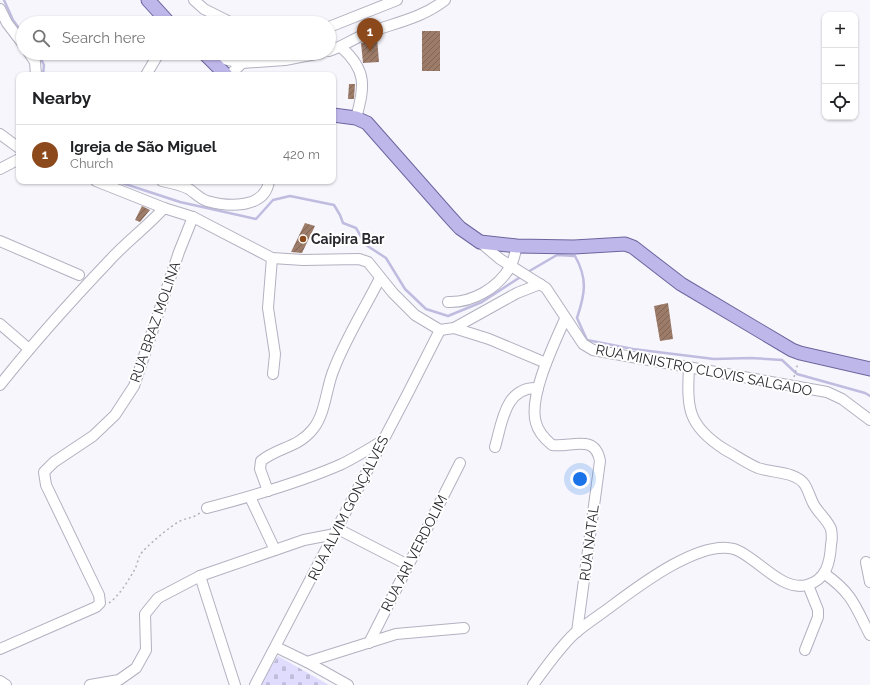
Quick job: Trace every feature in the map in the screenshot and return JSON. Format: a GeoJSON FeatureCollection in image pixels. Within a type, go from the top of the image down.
{"type":"FeatureCollection","features":[{"type":"Feature","properties":{"kind":"main road"},"geometry":{"type":"LineString","coordinates":[[148,0],[163,16]]}},
{"type":"Feature","properties":{"kind":"main road"},"geometry":{"type":"LineString","coordinates":[[211,60],[223,72]]}},
{"type":"Feature","properties":{"kind":"main road"},"geometry":{"type":"LineString","coordinates":[[336,115],[356,118],[367,123],[460,228],[480,242],[517,246],[574,247],[625,244],[633,247],[681,284],[792,350],[870,369]]}},
{"type":"Feature","properties":{"kind":"street"},"geometry":{"type":"LineString","coordinates":[[194,0],[204,9],[218,16]]}},
{"type":"Feature","properties":{"kind":"street"},"geometry":{"type":"LineString","coordinates":[[336,24],[397,0]]}},
{"type":"Feature","properties":{"kind":"street"},"geometry":{"type":"LineString","coordinates":[[336,49],[364,34],[412,19],[428,12],[445,0]]}},
{"type":"Feature","properties":{"kind":"street"},"geometry":{"type":"LineString","coordinates":[[0,9],[7,23],[16,35]]}},
{"type":"Feature","properties":{"kind":"street"},"geometry":{"type":"LineString","coordinates":[[341,47],[350,55],[361,70],[363,84],[362,97],[356,118]]}},
{"type":"Feature","properties":{"kind":"street"},"geometry":{"type":"LineString","coordinates":[[34,60],[36,72]]}},
{"type":"Feature","properties":{"kind":"street"},"geometry":{"type":"LineString","coordinates":[[148,72],[155,60]]}},
{"type":"Feature","properties":{"kind":"street"},"geometry":{"type":"LineString","coordinates":[[233,60],[242,62],[285,60]]}},
{"type":"Feature","properties":{"kind":"street"},"geometry":{"type":"LineString","coordinates":[[233,72],[242,62]]}},
{"type":"Feature","properties":{"kind":"street"},"geometry":{"type":"LineString","coordinates":[[0,134],[16,146]]}},
{"type":"Feature","properties":{"kind":"street"},"geometry":{"type":"LineString","coordinates":[[0,169],[16,161]]}},
{"type":"Feature","properties":{"kind":"street"},"geometry":{"type":"LineString","coordinates":[[104,184],[193,218],[272,258],[303,260],[359,259],[368,262],[380,278],[415,315],[440,330],[454,328],[537,282]]}},
{"type":"Feature","properties":{"kind":"street"},"geometry":{"type":"LineString","coordinates":[[176,184],[189,189],[205,200],[224,205],[252,202],[266,192],[268,184]]}},
{"type":"Feature","properties":{"kind":"street"},"geometry":{"type":"LineString","coordinates":[[0,385],[29,349],[110,260],[143,231],[164,208]]}},
{"type":"Feature","properties":{"kind":"street","name":"RUA BRAZ MOLINA"},"geometry":{"type":"LineString","coordinates":[[100,602],[99,595],[46,485],[44,472],[47,467],[93,436],[115,415],[134,386],[179,252],[193,218]]}},
{"type":"Feature","properties":{"kind":"street"},"geometry":{"type":"LineString","coordinates":[[0,241],[79,275]]}},
{"type":"Feature","properties":{"kind":"street","name":"RUA MINISTRO CLOVIS SALGADO"},"geometry":{"type":"LineString","coordinates":[[480,242],[492,254],[537,282],[551,294],[565,319],[583,344],[593,350],[827,392],[842,399],[870,420]]}},
{"type":"Feature","properties":{"kind":"street"},"geometry":{"type":"LineString","coordinates":[[448,302],[460,303],[482,294],[513,267],[517,246]]}},
{"type":"Feature","properties":{"kind":"street"},"geometry":{"type":"LineString","coordinates":[[272,258],[268,308],[275,354],[273,374]]}},
{"type":"Feature","properties":{"kind":"street"},"geometry":{"type":"LineString","coordinates":[[268,491],[260,469],[261,461],[266,457],[304,439],[314,428],[322,409],[334,368],[380,278]]}},
{"type":"Feature","properties":{"kind":"street","name":"RUA NATAL"},"geometry":{"type":"LineString","coordinates":[[565,319],[546,363],[538,388],[535,415],[536,424],[548,442],[552,445],[588,444],[599,454],[600,461],[576,632]]}},
{"type":"Feature","properties":{"kind":"street"},"geometry":{"type":"LineString","coordinates":[[0,324],[29,349]]}},
{"type":"Feature","properties":{"kind":"street"},"geometry":{"type":"LineString","coordinates":[[454,328],[496,342],[546,363]]}},
{"type":"Feature","properties":{"kind":"street","name":"RUA ALVIM GONÇALVES"},"geometry":{"type":"LineString","coordinates":[[255,685],[440,330]]}},
{"type":"Feature","properties":{"kind":"street"},"geometry":{"type":"LineString","coordinates":[[533,685],[552,659],[576,632],[644,582],[679,561],[711,549],[733,549],[780,580],[800,586],[808,585],[825,574],[831,555],[830,529],[814,505],[806,486],[797,478],[758,468],[732,454],[702,432],[695,421],[688,402],[689,367]]}},
{"type":"Feature","properties":{"kind":"street"},"geometry":{"type":"LineString","coordinates":[[495,447],[511,401],[522,390],[538,388]]}},
{"type":"Feature","properties":{"kind":"street"},"geometry":{"type":"LineString","coordinates":[[208,508],[250,497],[343,464],[382,441]]}},
{"type":"Feature","properties":{"kind":"street","name":"RUA ARI VERDOLIM"},"geometry":{"type":"LineString","coordinates":[[368,643],[460,463]]}},
{"type":"Feature","properties":{"kind":"street"},"geometry":{"type":"LineString","coordinates":[[250,497],[275,550]]}},
{"type":"Feature","properties":{"kind":"street"},"geometry":{"type":"LineString","coordinates":[[90,685],[119,680],[136,668],[146,650],[146,614],[151,605],[158,598],[200,576],[304,540],[336,531],[408,565]]}},
{"type":"Feature","properties":{"kind":"street"},"geometry":{"type":"LineString","coordinates":[[866,562],[870,582]]}},
{"type":"Feature","properties":{"kind":"street"},"geometry":{"type":"LineString","coordinates":[[825,574],[842,585],[870,635]]}},
{"type":"Feature","properties":{"kind":"street"},"geometry":{"type":"LineString","coordinates":[[200,576],[235,685]]}},
{"type":"Feature","properties":{"kind":"street"},"geometry":{"type":"LineString","coordinates":[[805,650],[818,616],[818,610],[808,585]]}},
{"type":"Feature","properties":{"kind":"street"},"geometry":{"type":"LineString","coordinates":[[0,649],[96,607],[100,602]]}},
{"type":"Feature","properties":{"kind":"street"},"geometry":{"type":"LineString","coordinates":[[306,662],[410,632],[464,628]]}},
{"type":"Feature","properties":{"kind":"street"},"geometry":{"type":"LineString","coordinates":[[276,647],[348,685]]}},
{"type":"Feature","properties":{"kind":"street"},"geometry":{"type":"LineString","coordinates":[[0,681],[6,685]]}},
{"type":"Feature","properties":{"kind":"path"},"geometry":{"type":"LineString","coordinates":[[794,378],[798,361]]}},
{"type":"Feature","properties":{"kind":"path"},"geometry":{"type":"LineString","coordinates":[[100,602],[107,604],[116,597],[136,568],[140,555],[168,528],[180,521],[192,518],[208,508]]}},
{"type":"Feature","properties":{"kind":"green space"},"geometry":{"type":"Polygon","coordinates":[[[278,656],[329,685],[260,685],[278,656]]]}},
{"type":"Feature","properties":{"kind":"building"},"geometry":{"type":"Polygon","coordinates":[[[422,31],[440,31],[440,71],[422,71],[422,31]]]}},
{"type":"Feature","properties":{"kind":"building"},"geometry":{"type":"Polygon","coordinates":[[[377,38],[379,62],[363,63],[361,43],[377,38]]]}},
{"type":"Feature","properties":{"kind":"building"},"geometry":{"type":"Polygon","coordinates":[[[349,84],[355,84],[354,99],[348,99],[349,84]]]}},
{"type":"Feature","properties":{"kind":"building"},"geometry":{"type":"Polygon","coordinates":[[[142,206],[150,210],[140,222],[135,220],[142,206]]]}},
{"type":"Feature","properties":{"kind":"building","name":"Caipira Bar"},"geometry":{"type":"Polygon","coordinates":[[[305,223],[315,226],[302,253],[291,252],[305,223]]]}},
{"type":"Feature","properties":{"kind":"building"},"geometry":{"type":"Polygon","coordinates":[[[668,303],[673,339],[660,341],[654,306],[668,303]]]}},
{"type":"Feature","properties":{"kind":"waterway"},"geometry":{"type":"LineString","coordinates":[[4,0],[16,24]]}},
{"type":"Feature","properties":{"kind":"waterway"},"geometry":{"type":"LineString","coordinates":[[42,60],[44,65],[43,72]]}},
{"type":"Feature","properties":{"kind":"waterway"},"geometry":{"type":"LineString","coordinates":[[125,184],[180,202],[256,219],[273,200],[290,196],[334,205],[343,223],[356,228],[366,245],[386,258],[405,289],[426,309],[448,316],[482,302],[522,276]]}},
{"type":"Feature","properties":{"kind":"waterway"},"geometry":{"type":"LineString","coordinates":[[526,273],[557,255],[575,256],[582,272],[584,287],[577,318],[587,340],[633,349],[714,359],[751,358],[782,360],[797,374],[865,393],[870,396]]}},
{"type":"Feature","properties":{"kind":"place","name":"Igreja de São Miguel"},"geometry":{"type":"Point","coordinates":[370,51]}},
{"type":"Feature","properties":{"kind":"place","name":"Caipira Bar"},"geometry":{"type":"Point","coordinates":[303,239]}}]}
